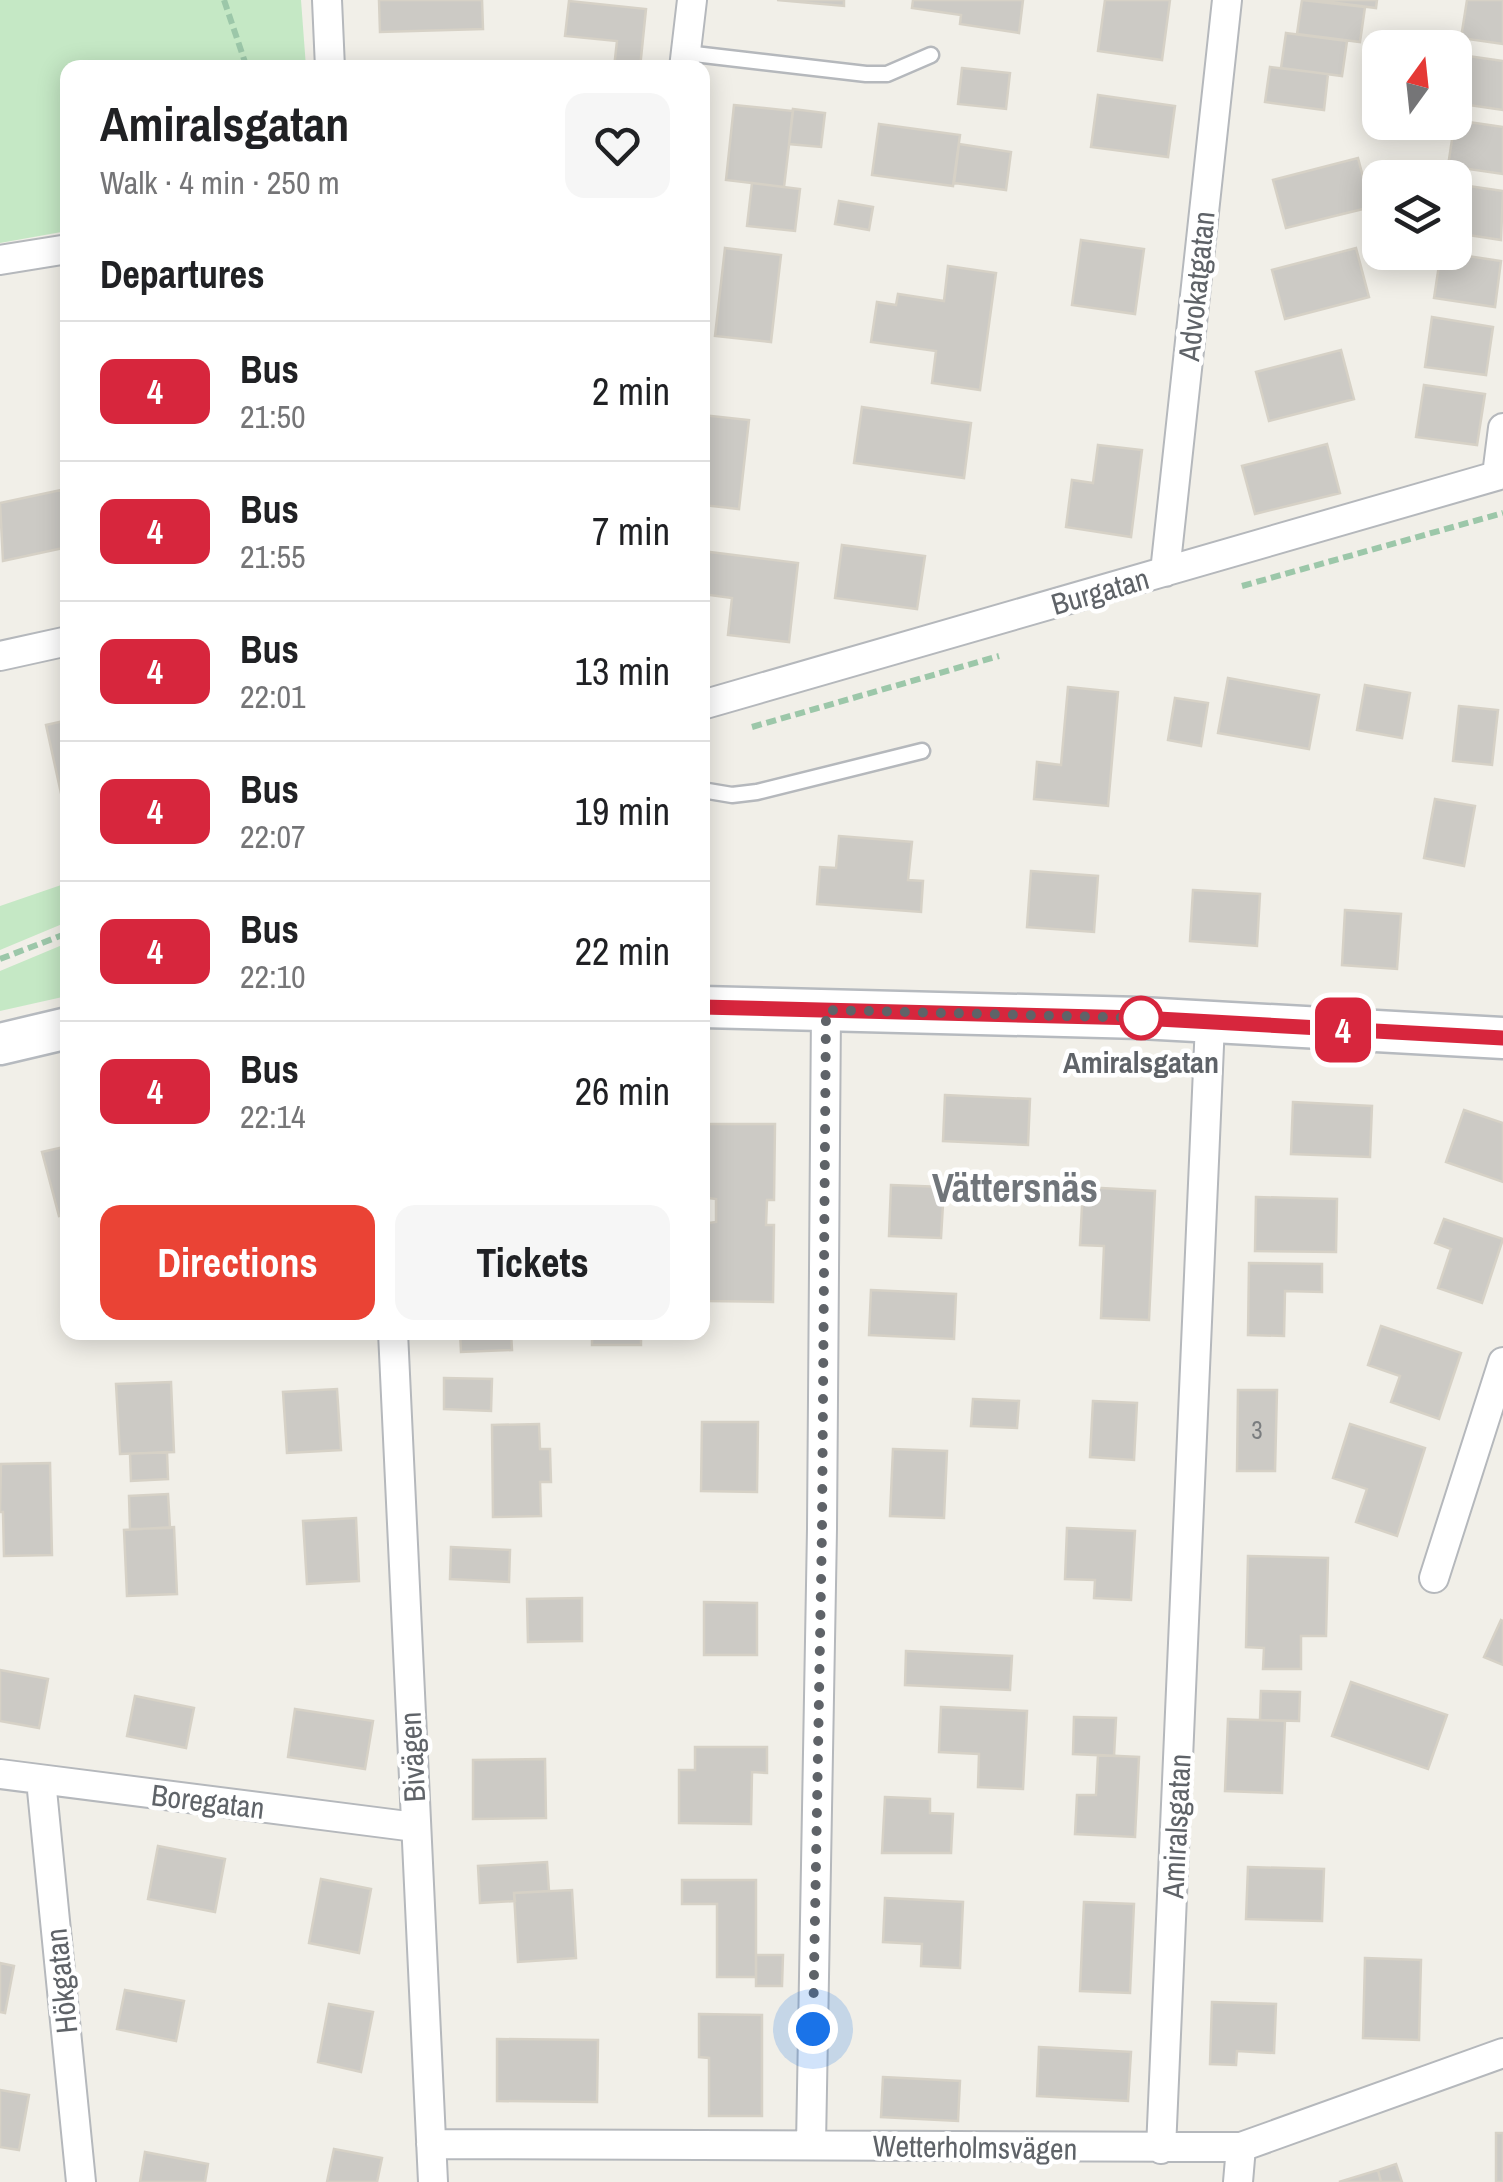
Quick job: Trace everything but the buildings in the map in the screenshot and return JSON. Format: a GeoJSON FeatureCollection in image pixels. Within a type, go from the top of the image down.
{"type":"FeatureCollection","features":[{"type":"Feature","properties":{"kind":"street"},"geometry":{"type":"LineString","coordinates":[[327,0],[330,60]]}},
{"type":"Feature","properties":{"kind":"street"},"geometry":{"type":"LineString","coordinates":[[685,60],[692,0]]}},
{"type":"Feature","properties":{"kind":"street","name":"Advokatgatan"},"geometry":{"type":"LineString","coordinates":[[1165,572],[1227,0]]}},
{"type":"Feature","properties":{"kind":"street"},"geometry":{"type":"LineString","coordinates":[[0,260],[60,250]]}},
{"type":"Feature","properties":{"kind":"street","name":"Burgatan"},"geometry":{"type":"LineString","coordinates":[[710,703],[1500,474],[1503,428]]}},
{"type":"Feature","properties":{"kind":"street"},"geometry":{"type":"LineString","coordinates":[[0,656],[60,643]]}},
{"type":"Feature","properties":{"kind":"street"},"geometry":{"type":"LineString","coordinates":[[710,1007],[1210,1023],[1503,1038]]}},
{"type":"Feature","properties":{"kind":"street"},"geometry":{"type":"LineString","coordinates":[[811,2145],[826,1010]]}},
{"type":"Feature","properties":{"kind":"street","name":"Amiralsgatan"},"geometry":{"type":"LineString","coordinates":[[1162,2149],[1210,1023]]}},
{"type":"Feature","properties":{"kind":"street"},"geometry":{"type":"LineString","coordinates":[[0,1044],[60,1030]]}},
{"type":"Feature","properties":{"kind":"street","name":"Bivägen"},"geometry":{"type":"LineString","coordinates":[[393,1340],[433,2182]]}},
{"type":"Feature","properties":{"kind":"street"},"geometry":{"type":"LineString","coordinates":[[1434,1578],[1503,1362]]}},
{"type":"Feature","properties":{"kind":"street","name":"Boregatan"},"geometry":{"type":"LineString","coordinates":[[0,1774],[415,1827]]}},
{"type":"Feature","properties":{"kind":"street","name":"Hökgatan"},"geometry":{"type":"LineString","coordinates":[[41,1780],[81,2182]]}},
{"type":"Feature","properties":{"kind":"street","name":"Wetterholmsvägen"},"geometry":{"type":"LineString","coordinates":[[431,2144],[1241,2147],[1503,2054]]}},
{"type":"Feature","properties":{"kind":"street"},"geometry":{"type":"LineString","coordinates":[[1238,2182],[1241,2147]]}},
{"type":"Feature","properties":{"kind":"lane"},"geometry":{"type":"LineString","coordinates":[[710,62],[887,74],[931,55]]}},
{"type":"Feature","properties":{"kind":"lane"},"geometry":{"type":"LineString","coordinates":[[710,791],[732,795],[758,792],[922,751]]}},
{"type":"Feature","properties":{"kind":"path"},"geometry":{"type":"LineString","coordinates":[[224,0],[244,60]]}},
{"type":"Feature","properties":{"kind":"path"},"geometry":{"type":"LineString","coordinates":[[1234,588],[1503,513]]}},
{"type":"Feature","properties":{"kind":"path"},"geometry":{"type":"LineString","coordinates":[[740,731],[1013,652]]}},
{"type":"Feature","properties":{"kind":"path"},"geometry":{"type":"LineString","coordinates":[[0,959],[60,936]]}},
{"type":"Feature","properties":{"kind":"green space"},"geometry":{"type":"Polygon","coordinates":[[[0,0],[301,0],[305,60],[60,60],[60,232],[0,243],[0,0]]]}},
{"type":"Feature","properties":{"kind":"green space"},"geometry":{"type":"Polygon","coordinates":[[[60,885],[60,925],[0,950],[0,906],[60,885]]]}},
{"type":"Feature","properties":{"kind":"green space"},"geometry":{"type":"Polygon","coordinates":[[[60,946],[60,998],[0,1011],[0,971],[60,946]]]}},
{"type":"Feature","properties":{"kind":"bus line","name":"4"},"geometry":{"type":"LineString","coordinates":[[710,1007],[1140,1018],[1503,1038]]}},
{"type":"Feature","properties":{"kind":"place","name":"Amiralsgatan"},"geometry":{"type":"Point","coordinates":[1141,1018]}},
{"type":"Feature","properties":{"kind":"district","name":"Vättersnäs"},"geometry":{"type":"Point","coordinates":[1015,1187]}},
{"type":"Feature","properties":{"kind":"route"},"geometry":{"type":"LineString","coordinates":[[813,2029],[826,1010],[1141,1018]]}}]}
